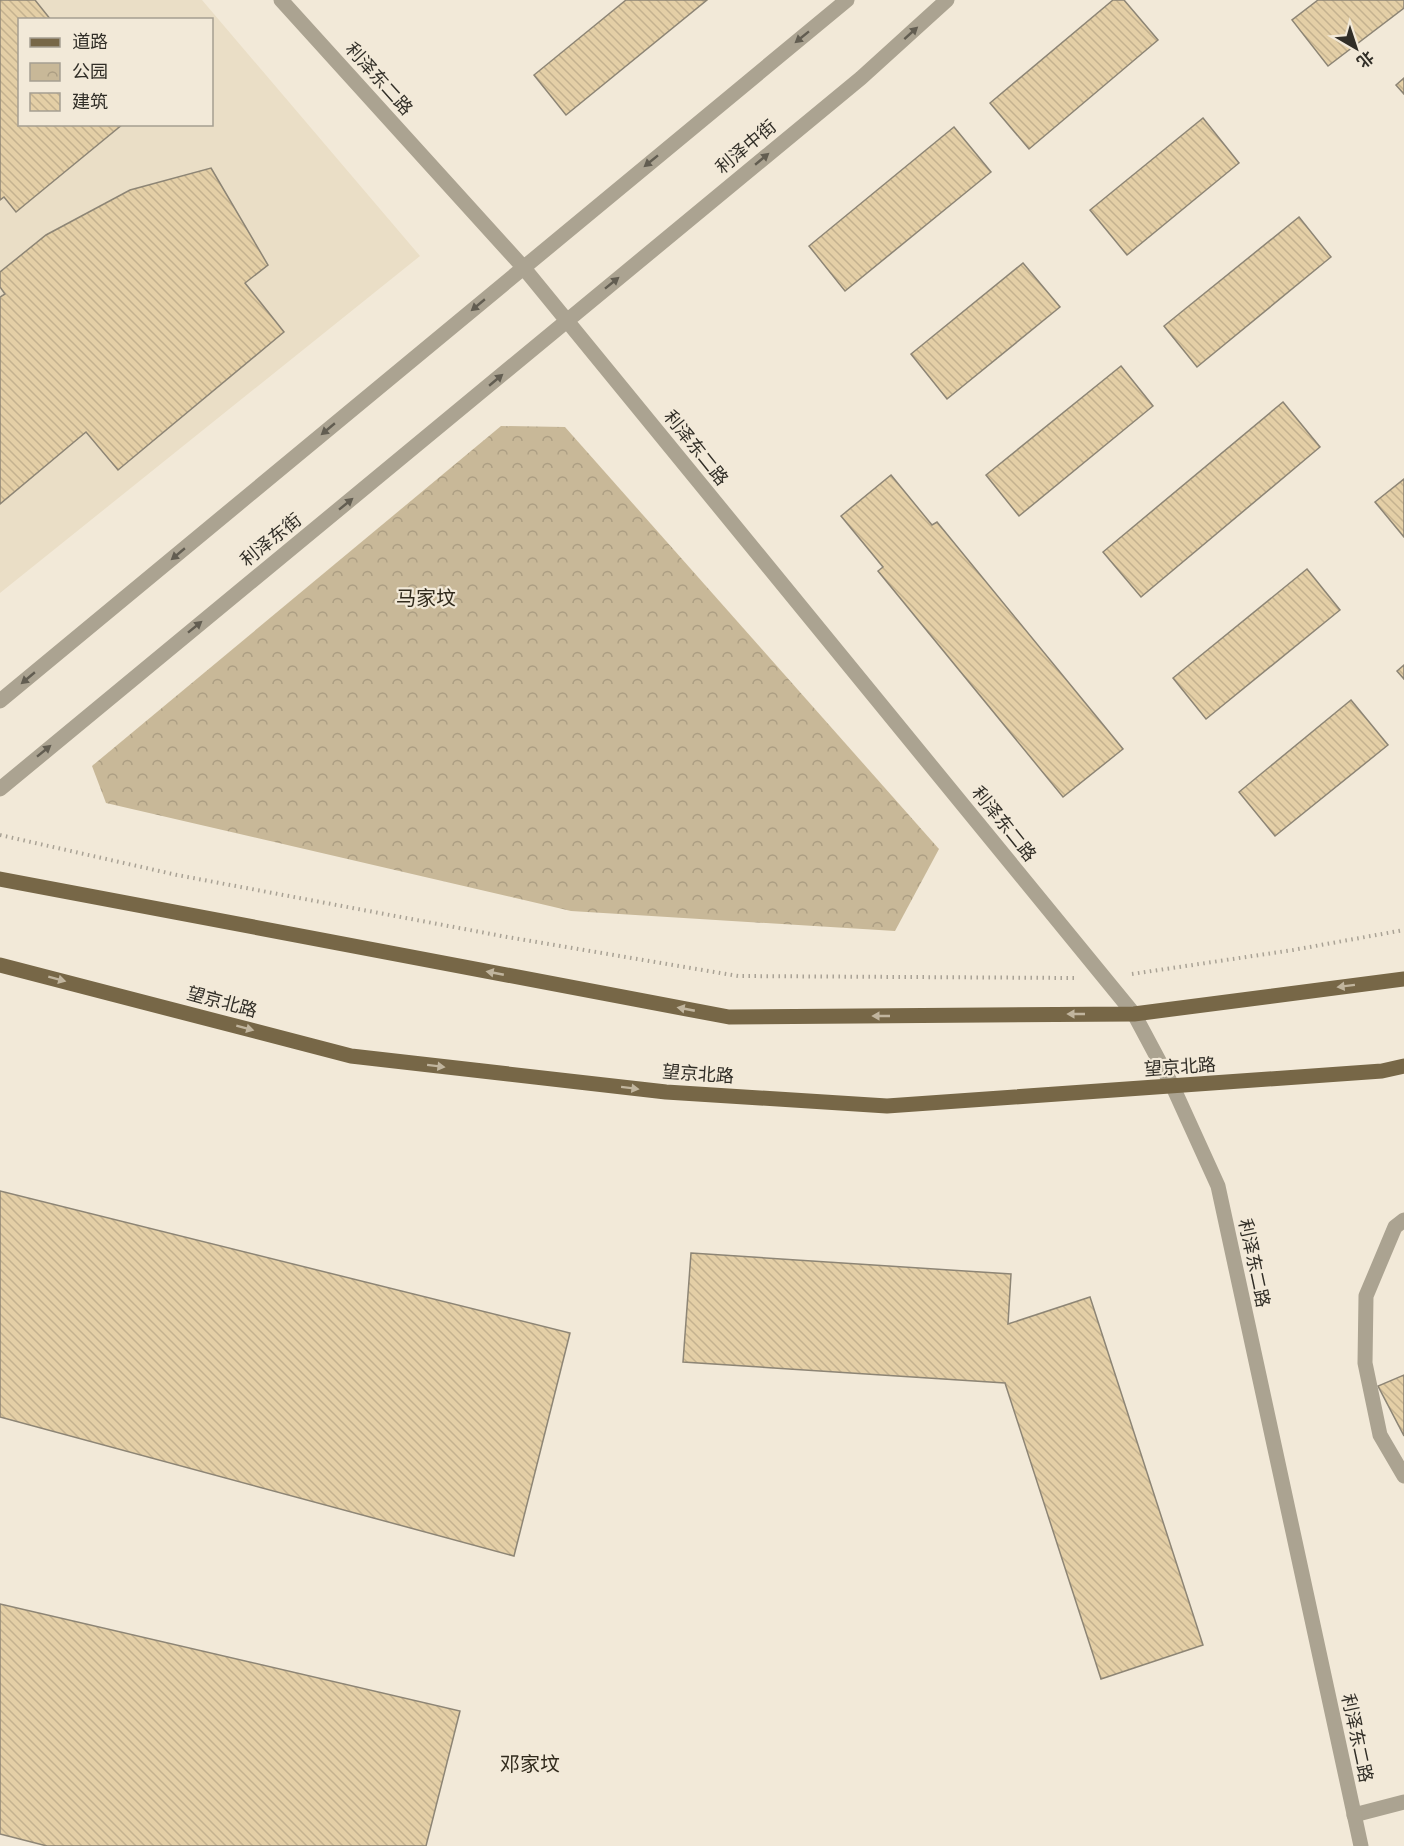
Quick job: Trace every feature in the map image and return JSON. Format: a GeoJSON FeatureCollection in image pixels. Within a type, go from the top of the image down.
{"type":"FeatureCollection","features":[{"type":"Feature","properties":{"kind":"main road"},"geometry":{"type":"LineString","coordinates":[[0,879],[729,1017],[1134,1014],[1404,979]]}},
{"type":"Feature","properties":{"kind":"main road","name":"望京北路"},"geometry":{"type":"LineString","coordinates":[[0,964],[351,1056],[666,1092],[887,1106],[1382,1071],[1404,1066]]}},
{"type":"Feature","properties":{"kind":"street","name":"利泽东二路"},"geometry":{"type":"LineString","coordinates":[[281,0],[523,267],[1134,1014],[1173,1087],[1218,1186],[1361,1846]]}},
{"type":"Feature","properties":{"kind":"street"},"geometry":{"type":"LineString","coordinates":[[0,700],[847,0]]}},
{"type":"Feature","properties":{"kind":"street","name":"利泽中街"},"geometry":{"type":"LineString","coordinates":[[567,320],[861,78],[946,0]]}},
{"type":"Feature","properties":{"kind":"street","name":"利泽东街"},"geometry":{"type":"LineString","coordinates":[[0,789],[567,320]]}},
{"type":"Feature","properties":{"kind":"street"},"geometry":{"type":"LineString","coordinates":[[1404,1220],[1395,1227],[1365,1296],[1365,1363],[1380,1435],[1404,1476]]}},
{"type":"Feature","properties":{"kind":"street"},"geometry":{"type":"LineString","coordinates":[[1354,1815],[1404,1802]]}},
{"type":"Feature","properties":{"kind":"path"},"geometry":{"type":"LineString","coordinates":[[0,835],[177,875],[507,937],[738,976],[1105,978],[1293,950],[1404,930]]}},
{"type":"Feature","properties":{"kind":"shaded area"},"geometry":{"type":"Polygon","coordinates":[[[0,0],[202,0],[420,256],[0,593],[0,0]]]}},
{"type":"Feature","properties":{"kind":"green space"},"geometry":{"type":"Polygon","coordinates":[[[501,426],[565,427],[939,849],[895,931],[571,911],[106,803],[92,766],[501,426]]]}},
{"type":"Feature","properties":{"kind":"building"},"geometry":{"type":"Polygon","coordinates":[[[0,0],[35,0],[49,18],[18,18],[18,126],[121,126],[16,212],[4,197],[0,200],[0,0]]]}},
{"type":"Feature","properties":{"kind":"building"},"geometry":{"type":"Polygon","coordinates":[[[626,0],[707,0],[566,115],[534,75],[626,0]]]}},
{"type":"Feature","properties":{"kind":"building"},"geometry":{"type":"Polygon","coordinates":[[[1113,0],[1124,0],[1158,40],[1029,149],[990,103],[1113,0]]]}},
{"type":"Feature","properties":{"kind":"building"},"geometry":{"type":"Polygon","coordinates":[[[1318,0],[1404,0],[1404,8],[1328,66],[1292,20],[1318,0]]]}},
{"type":"Feature","properties":{"kind":"building"},"geometry":{"type":"Polygon","coordinates":[[[1404,78],[1404,94],[1396,85],[1404,78]]]}},
{"type":"Feature","properties":{"kind":"building"},"geometry":{"type":"Polygon","coordinates":[[[1203,118],[1239,163],[1127,255],[1090,210],[1203,118]]]}},
{"type":"Feature","properties":{"kind":"building"},"geometry":{"type":"Polygon","coordinates":[[[954,127],[991,172],[845,291],[809,246],[954,127]]]}},
{"type":"Feature","properties":{"kind":"building"},"geometry":{"type":"Polygon","coordinates":[[[211,168],[268,265],[245,283],[284,332],[118,470],[86,432],[0,504],[0,297],[5,294],[0,287],[0,272],[46,235],[130,190],[211,168]]]}},
{"type":"Feature","properties":{"kind":"building"},"geometry":{"type":"Polygon","coordinates":[[[1299,217],[1331,257],[1197,367],[1164,326],[1299,217]]]}},
{"type":"Feature","properties":{"kind":"building"},"geometry":{"type":"Polygon","coordinates":[[[1023,263],[1060,307],[947,399],[911,354],[1023,263]]]}},
{"type":"Feature","properties":{"kind":"building"},"geometry":{"type":"Polygon","coordinates":[[[1121,366],[1153,406],[1019,516],[986,475],[1121,366]]]}},
{"type":"Feature","properties":{"kind":"building"},"geometry":{"type":"Polygon","coordinates":[[[1283,402],[1320,447],[1141,597],[1103,552],[1283,402]]]}},
{"type":"Feature","properties":{"kind":"building"},"geometry":{"type":"Polygon","coordinates":[[[891,475],[932,525],[937,522],[1123,749],[1063,797],[878,571],[883,567],[841,516],[891,475]]]}},
{"type":"Feature","properties":{"kind":"building"},"geometry":{"type":"Polygon","coordinates":[[[1404,479],[1404,537],[1375,502],[1404,479]]]}},
{"type":"Feature","properties":{"kind":"building"},"geometry":{"type":"Polygon","coordinates":[[[1307,569],[1340,610],[1206,719],[1173,678],[1307,569]]]}},
{"type":"Feature","properties":{"kind":"building"},"geometry":{"type":"Polygon","coordinates":[[[1404,665],[1404,679],[1397,671],[1404,665]]]}},
{"type":"Feature","properties":{"kind":"building"},"geometry":{"type":"Polygon","coordinates":[[[1351,700],[1388,745],[1275,836],[1239,792],[1351,700]]]}},
{"type":"Feature","properties":{"kind":"building"},"geometry":{"type":"Polygon","coordinates":[[[0,1191],[570,1333],[514,1556],[0,1417],[0,1191]]]}},
{"type":"Feature","properties":{"kind":"building"},"geometry":{"type":"Polygon","coordinates":[[[691,1253],[1011,1274],[1008,1324],[1090,1297],[1203,1645],[1101,1679],[1005,1383],[683,1362],[691,1253]]]}},
{"type":"Feature","properties":{"kind":"building"},"geometry":{"type":"Polygon","coordinates":[[[1404,1375],[1404,1436],[1378,1386],[1404,1375]]]}},
{"type":"Feature","properties":{"kind":"building"},"geometry":{"type":"Polygon","coordinates":[[[0,1604],[460,1711],[426,1846],[47,1846],[0,1834],[0,1604]]]}},
{"type":"Feature","properties":{"kind":"district","name":"马家坟"},"geometry":{"type":"Point","coordinates":[426,598]}},
{"type":"Feature","properties":{"kind":"district","name":"邓家坟"},"geometry":{"type":"Point","coordinates":[530,1764]}}]}
